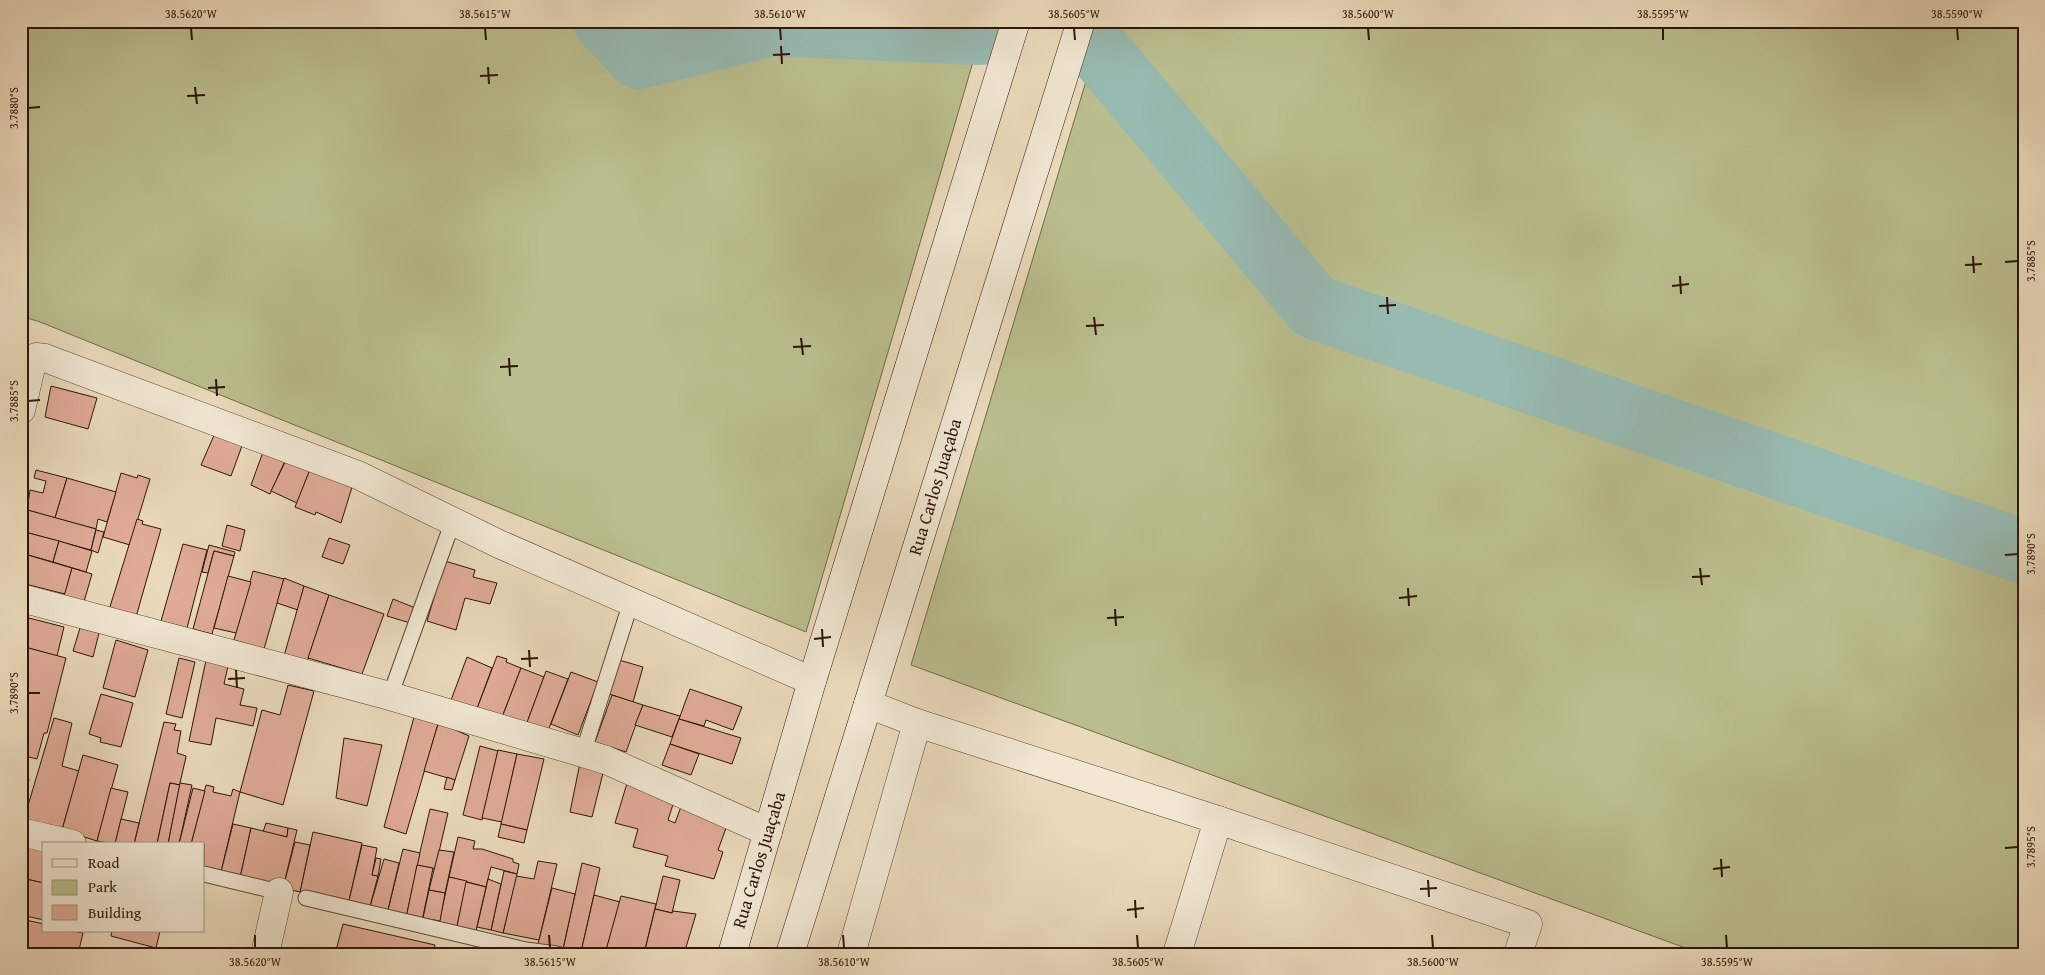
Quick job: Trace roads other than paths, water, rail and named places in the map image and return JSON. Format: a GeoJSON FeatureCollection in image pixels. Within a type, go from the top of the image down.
{"type":"FeatureCollection","features":[{"type":"Feature","properties":{"kind":"street","name":"Rua Carlos Juaçaba"},"geometry":{"type":"LineString","coordinates":[[732,954],[812,681],[1016,21]]}},
{"type":"Feature","properties":{"kind":"street","name":"Rua Carlos Juaçaba"},"geometry":{"type":"LineString","coordinates":[[790,954],[1081,21]]}},
{"type":"Feature","properties":{"kind":"street"},"geometry":{"type":"LineString","coordinates":[[21,410],[33,358],[45,358],[358,475],[499,544],[812,681]]}},
{"type":"Feature","properties":{"kind":"street"},"geometry":{"type":"LineString","coordinates":[[21,598],[390,696],[583,752],[606,760],[768,832]]}},
{"type":"Feature","properties":{"kind":"street"},"geometry":{"type":"LineString","coordinates":[[868,704],[917,723],[1218,820],[1528,924],[1518,954]]}},
{"type":"Feature","properties":{"kind":"street"},"geometry":{"type":"LineString","coordinates":[[851,954],[917,723]]}},
{"type":"Feature","properties":{"kind":"street"},"geometry":{"type":"LineString","coordinates":[[1177,954],[1218,820]]}},
{"type":"Feature","properties":{"kind":"street"},"geometry":{"type":"LineString","coordinates":[[21,832],[64,842]]}},
{"type":"Feature","properties":{"kind":"street"},"geometry":{"type":"LineString","coordinates":[[265,954],[279,892]]}},
{"type":"Feature","properties":{"kind":"lane"},"geometry":{"type":"LineString","coordinates":[[390,696],[453,521]]}},
{"type":"Feature","properties":{"kind":"lane"},"geometry":{"type":"LineString","coordinates":[[583,752],[631,602]]}},
{"type":"Feature","properties":{"kind":"lane"},"geometry":{"type":"LineString","coordinates":[[205,874],[279,892]]}},
{"type":"Feature","properties":{"kind":"lane"},"geometry":{"type":"LineString","coordinates":[[306,898],[526,950],[557,954]]}},
{"type":"Feature","properties":{"kind":"waterway"},"geometry":{"type":"LineString","coordinates":[[605,21],[639,57],[772,24],[980,33]]}},
{"type":"Feature","properties":{"kind":"waterway"},"geometry":{"type":"LineString","coordinates":[[1095,46],[1314,307],[2024,552]]}}]}
